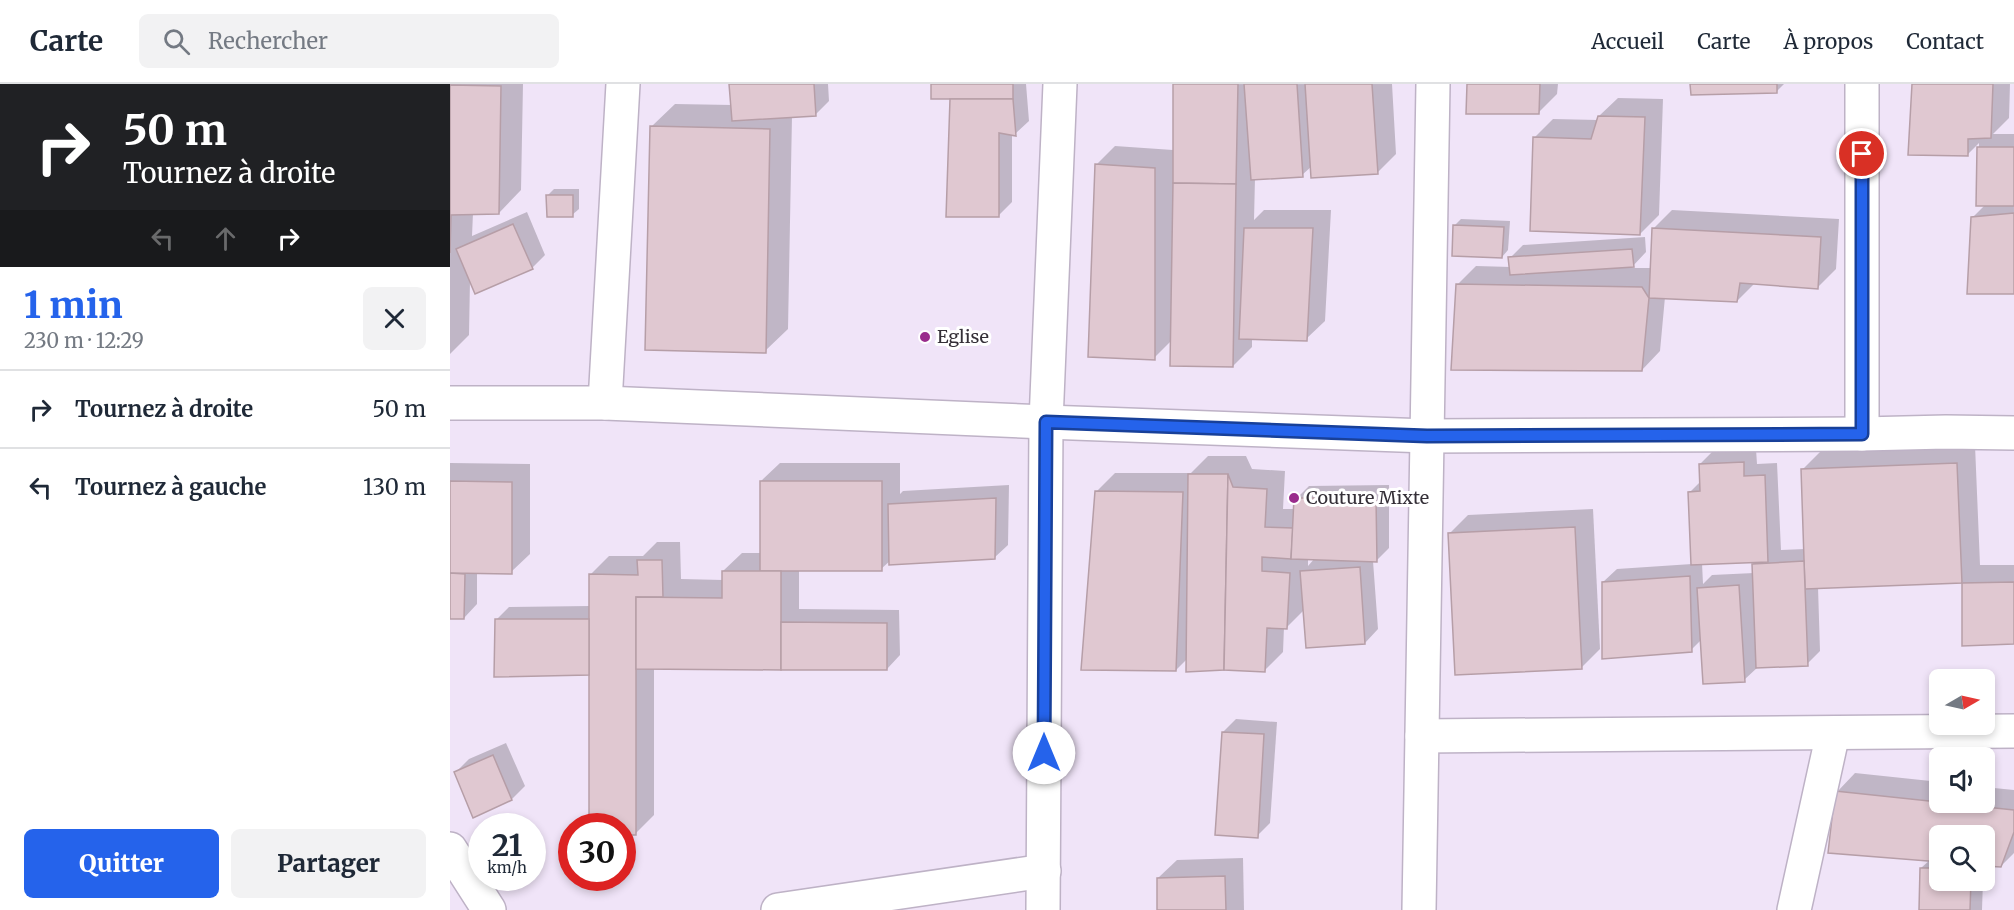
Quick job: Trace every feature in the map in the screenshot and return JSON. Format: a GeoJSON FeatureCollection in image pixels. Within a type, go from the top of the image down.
{"type":"FeatureCollection","features":[{"type":"Feature","properties":{"kind":"street"},"geometry":{"type":"LineString","coordinates":[[605,403],[623,84]]}},
{"type":"Feature","properties":{"kind":"street"},"geometry":{"type":"LineString","coordinates":[[1043,910],[1046,422],[1060,84]]}},
{"type":"Feature","properties":{"kind":"street"},"geometry":{"type":"LineString","coordinates":[[1419,910],[1433,84]]}},
{"type":"Feature","properties":{"kind":"street"},"geometry":{"type":"LineString","coordinates":[[1862,84],[1862,434]]}},
{"type":"Feature","properties":{"kind":"street"},"geometry":{"type":"LineString","coordinates":[[450,403],[605,403],[1427,436],[1946,432],[2014,434]]}},
{"type":"Feature","properties":{"kind":"street"},"geometry":{"type":"LineString","coordinates":[[1422,736],[2014,731]]}},
{"type":"Feature","properties":{"kind":"street"},"geometry":{"type":"LineString","coordinates":[[1794,910],[1833,733]]}},
{"type":"Feature","properties":{"kind":"street"},"geometry":{"type":"LineString","coordinates":[[450,849],[489,910]]}},
{"type":"Feature","properties":{"kind":"street"},"geometry":{"type":"LineString","coordinates":[[778,910],[1044,871]]}},
{"type":"Feature","properties":{"kind":"building"},"geometry":{"type":"Polygon","coordinates":[[[729,84],[814,84],[816,116],[732,121],[729,84]]]}},
{"type":"Feature","properties":{"kind":"building"},"geometry":{"type":"Polygon","coordinates":[[[931,84],[1013,84],[1013,99],[931,99],[931,84]]]}},
{"type":"Feature","properties":{"kind":"building"},"geometry":{"type":"Polygon","coordinates":[[[1173,84],[1238,84],[1236,184],[1173,183],[1173,84]]]}},
{"type":"Feature","properties":{"kind":"building"},"geometry":{"type":"Polygon","coordinates":[[[1244,84],[1297,84],[1303,177],[1251,180],[1244,84]]]}},
{"type":"Feature","properties":{"kind":"building"},"geometry":{"type":"Polygon","coordinates":[[[1305,84],[1372,84],[1378,174],[1311,178],[1305,84]]]}},
{"type":"Feature","properties":{"kind":"building"},"geometry":{"type":"Polygon","coordinates":[[[1467,84],[1540,84],[1539,114],[1466,114],[1467,84]]]}},
{"type":"Feature","properties":{"kind":"building"},"geometry":{"type":"Polygon","coordinates":[[[1690,84],[1777,84],[1777,93],[1691,95],[1690,84]]]}},
{"type":"Feature","properties":{"kind":"building"},"geometry":{"type":"Polygon","coordinates":[[[1912,84],[1993,84],[1991,138],[1968,139],[1968,156],[1908,155],[1912,84]]]}},
{"type":"Feature","properties":{"kind":"building"},"geometry":{"type":"Polygon","coordinates":[[[450,85],[501,86],[499,214],[451,215],[450,253],[450,85]]]}},
{"type":"Feature","properties":{"kind":"building"},"geometry":{"type":"Polygon","coordinates":[[[950,99],[1013,99],[1016,136],[999,133],[999,217],[946,217],[950,99]]]}},
{"type":"Feature","properties":{"kind":"building"},"geometry":{"type":"Polygon","coordinates":[[[1598,116],[1645,117],[1640,235],[1530,231],[1533,137],[1591,139],[1598,116]]]}},
{"type":"Feature","properties":{"kind":"building"},"geometry":{"type":"Polygon","coordinates":[[[650,126],[770,129],[766,353],[645,350],[650,126]]]}},
{"type":"Feature","properties":{"kind":"building"},"geometry":{"type":"Polygon","coordinates":[[[1977,147],[2014,147],[2014,206],[1976,206],[1977,147]]]}},
{"type":"Feature","properties":{"kind":"building"},"geometry":{"type":"Polygon","coordinates":[[[1095,164],[1155,168],[1155,360],[1088,357],[1095,164]]]}},
{"type":"Feature","properties":{"kind":"building"},"geometry":{"type":"Polygon","coordinates":[[[1173,183],[1236,184],[1233,367],[1170,366],[1173,183]]]}},
{"type":"Feature","properties":{"kind":"building"},"geometry":{"type":"Polygon","coordinates":[[[546,195],[573,195],[573,217],[547,217],[546,195]]]}},
{"type":"Feature","properties":{"kind":"building"},"geometry":{"type":"Polygon","coordinates":[[[2014,213],[2014,294],[1967,294],[1971,217],[2014,213]]]}},
{"type":"Feature","properties":{"kind":"building"},"geometry":{"type":"Polygon","coordinates":[[[513,224],[533,269],[475,294],[456,249],[513,224]]]}},
{"type":"Feature","properties":{"kind":"building"},"geometry":{"type":"Polygon","coordinates":[[[1453,225],[1504,227],[1502,258],[1452,256],[1453,225]]]}},
{"type":"Feature","properties":{"kind":"building"},"geometry":{"type":"Polygon","coordinates":[[[1244,228],[1313,228],[1307,341],[1239,339],[1244,228]]]}},
{"type":"Feature","properties":{"kind":"building"},"geometry":{"type":"Polygon","coordinates":[[[1652,228],[1821,237],[1818,289],[1740,283],[1737,302],[1649,298],[1652,228]]]}},
{"type":"Feature","properties":{"kind":"building"},"geometry":{"type":"Polygon","coordinates":[[[1632,249],[1634,267],[1510,275],[1508,257],[1632,249]]]}},
{"type":"Feature","properties":{"kind":"building"},"geometry":{"type":"Polygon","coordinates":[[[1456,284],[1642,287],[1649,298],[1642,371],[1451,370],[1456,284]]]}},
{"type":"Feature","properties":{"kind":"building"},"geometry":{"type":"Polygon","coordinates":[[[1744,462],[1744,476],[1765,475],[1768,562],[1691,565],[1688,492],[1700,491],[1699,464],[1744,462]]]}},
{"type":"Feature","properties":{"kind":"building"},"geometry":{"type":"Polygon","coordinates":[[[1957,463],[1962,583],[1805,589],[1801,469],[1957,463]]]}},
{"type":"Feature","properties":{"kind":"building"},"geometry":{"type":"Polygon","coordinates":[[[1188,474],[1228,474],[1224,670],[1186,672],[1188,474]]]}},
{"type":"Feature","properties":{"kind":"building"},"geometry":{"type":"Polygon","coordinates":[[[1228,474],[1233,487],[1267,489],[1265,527],[1293,528],[1291,559],[1262,557],[1262,571],[1290,573],[1287,629],[1267,628],[1265,672],[1224,670],[1228,474]]]}},
{"type":"Feature","properties":{"kind":"building"},"geometry":{"type":"Polygon","coordinates":[[[450,481],[512,482],[512,574],[450,573],[450,481]]]}},
{"type":"Feature","properties":{"kind":"building"},"geometry":{"type":"Polygon","coordinates":[[[760,481],[882,481],[882,571],[760,571],[760,481]]]}},
{"type":"Feature","properties":{"kind":"building"},"geometry":{"type":"Polygon","coordinates":[[[1095,491],[1183,492],[1176,671],[1081,670],[1095,491]]]}},
{"type":"Feature","properties":{"kind":"building"},"geometry":{"type":"Polygon","coordinates":[[[996,498],[995,559],[889,565],[888,504],[996,498]]]}},
{"type":"Feature","properties":{"kind":"building"},"geometry":{"type":"Polygon","coordinates":[[[1294,498],[1376,498],[1377,562],[1291,559],[1294,498]]]}},
{"type":"Feature","properties":{"kind":"building"},"geometry":{"type":"Polygon","coordinates":[[[1575,527],[1582,669],[1455,675],[1448,533],[1575,527]]]}},
{"type":"Feature","properties":{"kind":"building"},"geometry":{"type":"Polygon","coordinates":[[[637,560],[662,560],[663,597],[636,597],[636,813],[589,813],[589,574],[638,575],[637,560]]]}},
{"type":"Feature","properties":{"kind":"building"},"geometry":{"type":"Polygon","coordinates":[[[1804,561],[1808,666],[1756,668],[1752,564],[1804,561]]]}},
{"type":"Feature","properties":{"kind":"building"},"geometry":{"type":"Polygon","coordinates":[[[1360,567],[1365,644],[1306,648],[1300,571],[1360,567]]]}},
{"type":"Feature","properties":{"kind":"building"},"geometry":{"type":"Polygon","coordinates":[[[722,571],[781,571],[781,670],[636,669],[636,597],[722,598],[722,571]]]}},
{"type":"Feature","properties":{"kind":"building"},"geometry":{"type":"Polygon","coordinates":[[[450,573],[465,574],[464,619],[450,619],[450,573]]]}},
{"type":"Feature","properties":{"kind":"building"},"geometry":{"type":"Polygon","coordinates":[[[1690,576],[1692,652],[1602,659],[1602,582],[1690,576]]]}},
{"type":"Feature","properties":{"kind":"building"},"geometry":{"type":"Polygon","coordinates":[[[2014,582],[2014,644],[1962,646],[1962,583],[2014,582]]]}},
{"type":"Feature","properties":{"kind":"building"},"geometry":{"type":"Polygon","coordinates":[[[1739,585],[1745,682],[1703,684],[1697,588],[1739,585]]]}},
{"type":"Feature","properties":{"kind":"building"},"geometry":{"type":"Polygon","coordinates":[[[495,619],[589,619],[589,675],[494,677],[495,619]]]}},
{"type":"Feature","properties":{"kind":"building"},"geometry":{"type":"Polygon","coordinates":[[[781,622],[887,623],[887,670],[781,670],[781,622]]]}},
{"type":"Feature","properties":{"kind":"building"},"geometry":{"type":"Polygon","coordinates":[[[1222,732],[1264,734],[1258,838],[1215,835],[1222,732]]]}},
{"type":"Feature","properties":{"kind":"building"},"geometry":{"type":"Polygon","coordinates":[[[493,755],[512,800],[484,813],[471,813],[454,772],[493,755]]]}},
{"type":"Feature","properties":{"kind":"building"},"geometry":{"type":"Polygon","coordinates":[[[1835,791],[1929,801],[1929,813],[1995,813],[1995,808],[2014,810],[2014,832],[2001,867],[1995,867],[1995,825],[1929,825],[1929,861],[1828,853],[1835,791]]]}},
{"type":"Feature","properties":{"kind":"building"},"geometry":{"type":"Polygon","coordinates":[[[1920,868],[1929,868],[1929,891],[1971,891],[1970,910],[1919,910],[1920,868]]]}},
{"type":"Feature","properties":{"kind":"building"},"geometry":{"type":"Polygon","coordinates":[[[1225,876],[1226,910],[1157,910],[1157,878],[1225,876]]]}},
{"type":"Feature","properties":{"kind":"place","name":"Eglise"},"geometry":{"type":"Point","coordinates":[925,337]}},
{"type":"Feature","properties":{"kind":"place","name":"Couture Mixte"},"geometry":{"type":"Point","coordinates":[1294,498]}},
{"type":"Feature","properties":{"kind":"route"},"geometry":{"type":"LineString","coordinates":[[1044,753],[1046,422],[1427,436],[1862,434],[1862,154]]}}]}
